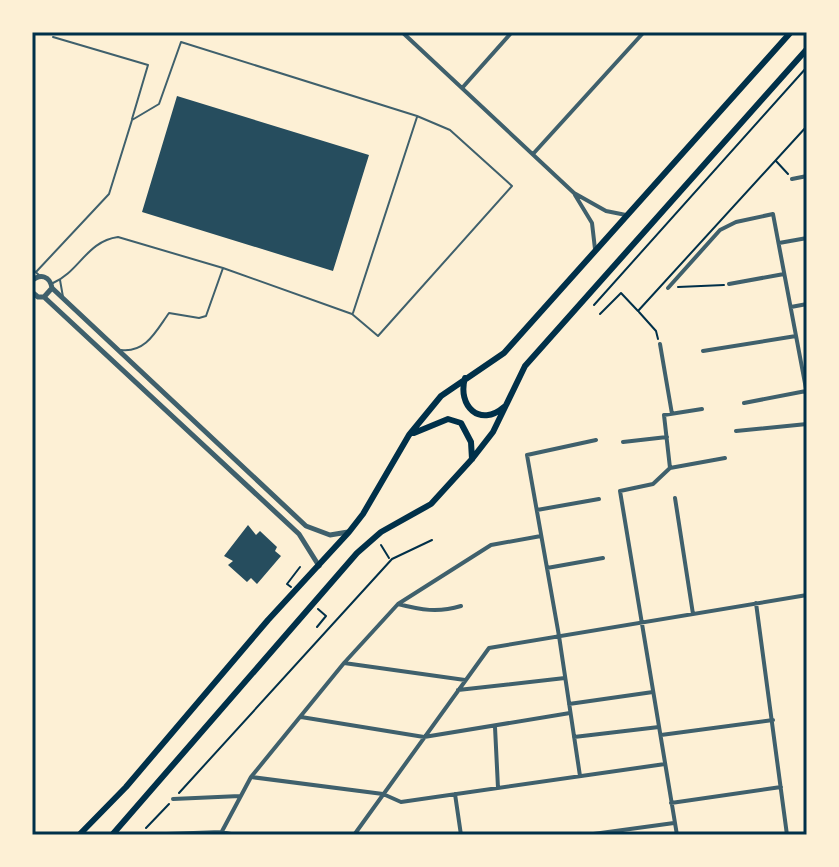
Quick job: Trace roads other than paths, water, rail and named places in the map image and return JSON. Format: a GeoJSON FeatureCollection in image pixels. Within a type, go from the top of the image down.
{"type":"FeatureCollection","features":[{"type":"Feature","properties":{"kind":"main road"},"geometry":{"type":"LineString","coordinates":[[79,835],[126,787],[268,620],[349,532],[363,514],[409,435],[441,396],[504,353],[791,32]]}},
{"type":"Feature","properties":{"kind":"main road"},"geometry":{"type":"LineString","coordinates":[[112,835],[357,553],[381,532],[431,504],[472,459],[493,432],[525,366],[807,49]]}},
{"type":"Feature","properties":{"kind":"main road"},"geometry":{"type":"LineString","coordinates":[[465,378],[462,390],[464,402],[473,412],[485,416],[498,413],[507,404]]}},
{"type":"Feature","properties":{"kind":"main road"},"geometry":{"type":"LineString","coordinates":[[409,435],[448,419],[461,423],[471,442],[472,459]]}},
{"type":"Feature","properties":{"kind":"street"},"geometry":{"type":"LineString","coordinates":[[402,32],[574,193],[606,211],[626,215]]}},
{"type":"Feature","properties":{"kind":"street"},"geometry":{"type":"LineString","coordinates":[[462,88],[512,32]]}},
{"type":"Feature","properties":{"kind":"street"},"geometry":{"type":"LineString","coordinates":[[533,154],[644,32]]}},
{"type":"Feature","properties":{"kind":"street"},"geometry":{"type":"LineString","coordinates":[[792,179],[807,176]]}},
{"type":"Feature","properties":{"kind":"street"},"geometry":{"type":"LineString","coordinates":[[574,193],[592,223],[595,250]]}},
{"type":"Feature","properties":{"kind":"street"},"geometry":{"type":"LineString","coordinates":[[668,288],[720,230],[736,222],[773,214],[807,393],[744,403]]}},
{"type":"Feature","properties":{"kind":"street"},"geometry":{"type":"LineString","coordinates":[[779,243],[807,238]]}},
{"type":"Feature","properties":{"kind":"street"},"geometry":{"type":"LineString","coordinates":[[32,281],[38,274],[47,278],[63,298],[306,526],[330,535],[349,532]]}},
{"type":"Feature","properties":{"kind":"street"},"geometry":{"type":"LineString","coordinates":[[729,284],[784,274]]}},
{"type":"Feature","properties":{"kind":"street"},"geometry":{"type":"LineString","coordinates":[[32,303],[52,286]]}},
{"type":"Feature","properties":{"kind":"street"},"geometry":{"type":"LineString","coordinates":[[32,292],[299,534],[319,566]]}},
{"type":"Feature","properties":{"kind":"street"},"geometry":{"type":"LineString","coordinates":[[791,307],[807,304]]}},
{"type":"Feature","properties":{"kind":"street"},"geometry":{"type":"LineString","coordinates":[[703,351],[796,336]]}},
{"type":"Feature","properties":{"kind":"street"},"geometry":{"type":"LineString","coordinates":[[660,344],[672,414]]}},
{"type":"Feature","properties":{"kind":"street"},"geometry":{"type":"LineString","coordinates":[[670,468],[664,415],[702,409]]}},
{"type":"Feature","properties":{"kind":"street"},"geometry":{"type":"LineString","coordinates":[[736,431],[807,424]]}},
{"type":"Feature","properties":{"kind":"street"},"geometry":{"type":"LineString","coordinates":[[623,442],[667,437]]}},
{"type":"Feature","properties":{"kind":"street"},"geometry":{"type":"LineString","coordinates":[[580,776],[527,455],[596,440]]}},
{"type":"Feature","properties":{"kind":"street"},"geometry":{"type":"LineString","coordinates":[[677,835],[620,491],[653,484],[670,468],[725,458]]}},
{"type":"Feature","properties":{"kind":"street"},"geometry":{"type":"LineString","coordinates":[[675,498],[693,614]]}},
{"type":"Feature","properties":{"kind":"street"},"geometry":{"type":"LineString","coordinates":[[537,510],[599,499]]}},
{"type":"Feature","properties":{"kind":"street"},"geometry":{"type":"LineString","coordinates":[[220,833],[251,777],[344,663],[398,604],[491,545],[541,536]]}},
{"type":"Feature","properties":{"kind":"street"},"geometry":{"type":"LineString","coordinates":[[547,568],[603,558]]}},
{"type":"Feature","properties":{"kind":"street"},"geometry":{"type":"LineString","coordinates":[[354,835],[489,648],[807,595]]}},
{"type":"Feature","properties":{"kind":"street"},"geometry":{"type":"LineString","coordinates":[[756,603],[787,835]]}},
{"type":"Feature","properties":{"kind":"street"},"geometry":{"type":"LineString","coordinates":[[398,604],[425,611],[443,611],[461,606]]}},
{"type":"Feature","properties":{"kind":"street"},"geometry":{"type":"LineString","coordinates":[[344,663],[466,680]]}},
{"type":"Feature","properties":{"kind":"street"},"geometry":{"type":"LineString","coordinates":[[458,690],[565,678]]}},
{"type":"Feature","properties":{"kind":"street"},"geometry":{"type":"LineString","coordinates":[[569,704],[653,692]]}},
{"type":"Feature","properties":{"kind":"street"},"geometry":{"type":"LineString","coordinates":[[299,716],[424,737],[570,713]]}},
{"type":"Feature","properties":{"kind":"street"},"geometry":{"type":"LineString","coordinates":[[660,735],[773,720]]}},
{"type":"Feature","properties":{"kind":"street"},"geometry":{"type":"LineString","coordinates":[[495,726],[498,788]]}},
{"type":"Feature","properties":{"kind":"street"},"geometry":{"type":"LineString","coordinates":[[574,737],[659,727]]}},
{"type":"Feature","properties":{"kind":"street"},"geometry":{"type":"LineString","coordinates":[[251,777],[383,794],[401,802],[665,764]]}},
{"type":"Feature","properties":{"kind":"street"},"geometry":{"type":"LineString","coordinates":[[671,803],[781,787]]}},
{"type":"Feature","properties":{"kind":"street"},"geometry":{"type":"LineString","coordinates":[[455,794],[461,835]]}},
{"type":"Feature","properties":{"kind":"street"},"geometry":{"type":"LineString","coordinates":[[173,799],[240,796]]}},
{"type":"Feature","properties":{"kind":"street"},"geometry":{"type":"LineString","coordinates":[[586,835],[674,823]]}},
{"type":"Feature","properties":{"kind":"street"},"geometry":{"type":"LineString","coordinates":[[139,835],[236,835]]}},
{"type":"Feature","properties":{"kind":"lane"},"geometry":{"type":"LineString","coordinates":[[32,269],[38,274],[109,194],[148,65],[53,37]]}},
{"type":"Feature","properties":{"kind":"lane"},"geometry":{"type":"LineString","coordinates":[[52,286],[92,248],[105,239],[118,237],[223,268],[352,314],[378,336],[512,186],[450,130],[417,116],[181,42],[159,104],[132,120]]}},
{"type":"Feature","properties":{"kind":"lane"},"geometry":{"type":"LineString","coordinates":[[352,314],[417,116]]}},
{"type":"Feature","properties":{"kind":"lane"},"geometry":{"type":"LineString","coordinates":[[118,350],[131,351],[142,347],[169,313],[199,318],[206,316],[223,268]]}},
{"type":"Feature","properties":{"kind":"lane"},"geometry":{"type":"LineString","coordinates":[[60,280],[63,298]]}}]}
